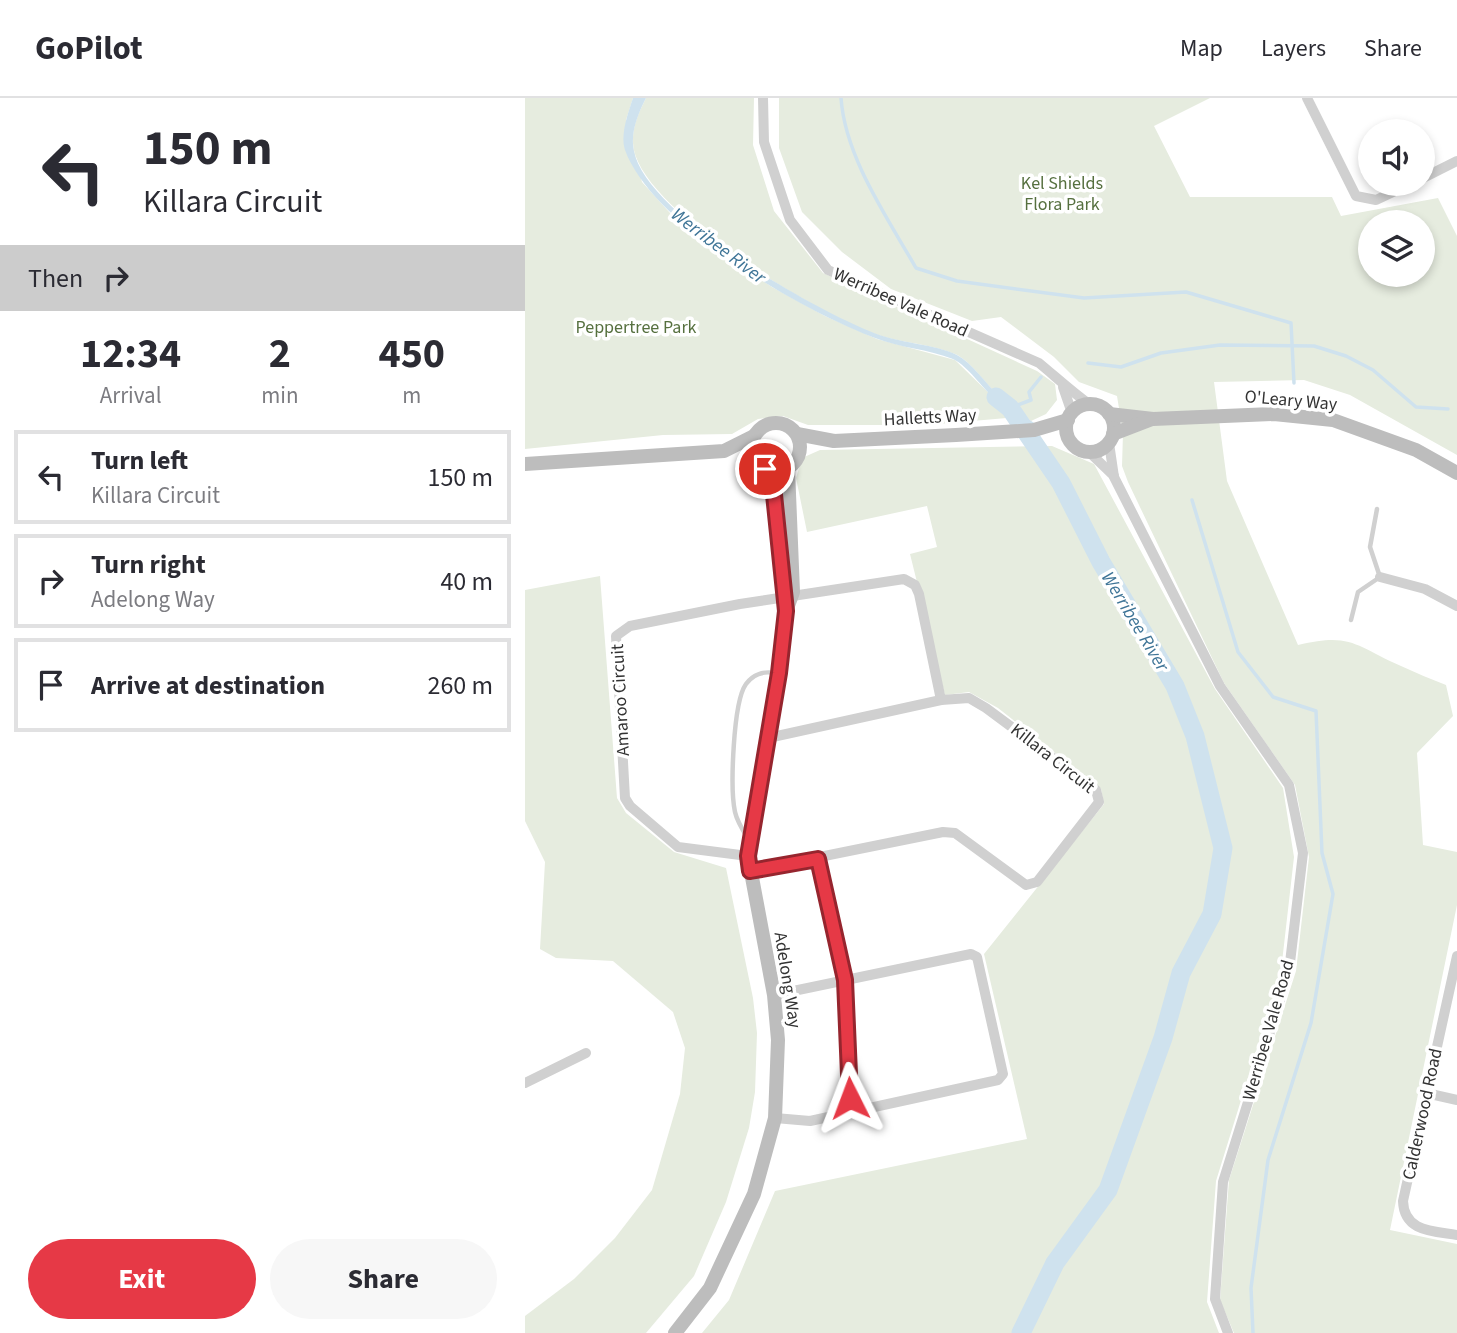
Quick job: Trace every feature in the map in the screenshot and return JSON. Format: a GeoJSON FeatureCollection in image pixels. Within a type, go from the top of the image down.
{"type":"FeatureCollection","features":[{"type":"Feature","properties":{"kind":"street","name":"Werribee Vale Road"},"geometry":{"type":"LineString","coordinates":[[762,98],[764,142],[790,220],[828,270],[1039,363],[1057,377],[1063,387],[1070,416]]}},
{"type":"Feature","properties":{"kind":"street"},"geometry":{"type":"LineString","coordinates":[[1307,98],[1356,196],[1376,200],[1384,196]]}},
{"type":"Feature","properties":{"kind":"street"},"geometry":{"type":"LineString","coordinates":[[1435,172],[1457,161]]}},
{"type":"Feature","properties":{"kind":"street","name":"Werribee Vale Road"},"geometry":{"type":"LineString","coordinates":[[1063,387],[1089,404]]}},
{"type":"Feature","properties":{"kind":"street"},"geometry":{"type":"LineString","coordinates":[[1089,404],[1100,406],[1109,414],[1114,427],[1111,439],[1096,451],[1088,452],[1071,441],[1067,427],[1070,416],[1089,404]]}},
{"type":"Feature","properties":{"kind":"street","name":"O'Leary Way"},"geometry":{"type":"LineString","coordinates":[[1109,414],[1153,419],[1274,414],[1333,420],[1416,450],[1457,473]]}},
{"type":"Feature","properties":{"kind":"street","name":"Halletts Way"},"geometry":{"type":"LineString","coordinates":[[828,441],[1034,430],[1070,416]]}},
{"type":"Feature","properties":{"kind":"street","name":"O'Leary Way"},"geometry":{"type":"LineString","coordinates":[[1111,439],[1153,419]]}},
{"type":"Feature","properties":{"kind":"street"},"geometry":{"type":"LineString","coordinates":[[759,464],[751,443],[758,430],[771,423],[786,424],[797,434],[828,441]]}},
{"type":"Feature","properties":{"kind":"street","name":"Halletts Way"},"geometry":{"type":"LineString","coordinates":[[1034,430],[1071,441]]}},
{"type":"Feature","properties":{"kind":"street"},"geometry":{"type":"LineString","coordinates":[[797,434],[800,450],[798,458]]}},
{"type":"Feature","properties":{"kind":"street"},"geometry":{"type":"LineString","coordinates":[[525,464],[724,451],[754,436]]}},
{"type":"Feature","properties":{"kind":"street","name":"Werribee Vale Road"},"geometry":{"type":"LineString","coordinates":[[1111,439],[1114,477]]}},
{"type":"Feature","properties":{"kind":"street"},"geometry":{"type":"LineString","coordinates":[[724,451],[772,471],[787,469],[798,458],[828,441]]}},
{"type":"Feature","properties":{"kind":"street","name":"Werribee Vale Road"},"geometry":{"type":"LineString","coordinates":[[1088,452],[1114,477],[1220,686],[1289,785],[1303,853],[1289,971],[1223,1182],[1215,1299],[1228,1333]]}},
{"type":"Feature","properties":{"kind":"street","name":"Adelong Way"},"geometry":{"type":"LineString","coordinates":[[675,1333],[710,1288],[754,1194],[775,1118],[778,1041],[774,995],[748,856],[779,673],[787,602],[773,485],[759,464]]}},
{"type":"Feature","properties":{"kind":"street","name":"Adelong Way"},"geometry":{"type":"LineString","coordinates":[[787,469],[793,592],[787,602]]}},
{"type":"Feature","properties":{"kind":"street"},"geometry":{"type":"LineString","coordinates":[[1380,577],[1426,589],[1457,606]]}},
{"type":"Feature","properties":{"kind":"street"},"geometry":{"type":"LineString","coordinates":[[787,602],[904,579],[915,585],[941,700]]}},
{"type":"Feature","properties":{"kind":"street","name":"Amaroo Circuit"},"geometry":{"type":"LineString","coordinates":[[748,856],[678,847],[630,806],[625,798],[616,636],[630,626],[740,604],[787,602]]}},
{"type":"Feature","properties":{"kind":"street","name":"Killara Circuit"},"geometry":{"type":"LineString","coordinates":[[750,871],[930,835],[955,833],[1026,885],[1031,885],[1037,882],[1100,802],[1096,790],[996,714],[968,698],[941,700],[768,738]]}},
{"type":"Feature","properties":{"kind":"street"},"geometry":{"type":"LineString","coordinates":[[774,995],[971,954],[977,957],[1003,1074],[998,1080],[810,1121],[775,1118]]}},
{"type":"Feature","properties":{"kind":"street","name":"Calderwood Road"},"geometry":{"type":"LineString","coordinates":[[1457,956],[1403,1210],[1410,1223],[1420,1228],[1457,1235]]}},
{"type":"Feature","properties":{"kind":"street"},"geometry":{"type":"LineString","coordinates":[[525,1083],[586,1053]]}},
{"type":"Feature","properties":{"kind":"street"},"geometry":{"type":"LineString","coordinates":[[1426,1093],[1457,1100]]}},
{"type":"Feature","properties":{"kind":"lane"},"geometry":{"type":"LineString","coordinates":[[1351,620],[1358,592],[1380,577],[1370,547],[1377,509]]}},
{"type":"Feature","properties":{"kind":"lane"},"geometry":{"type":"LineString","coordinates":[[749,841],[735,811],[732,754],[743,687],[757,675],[779,673]]}},
{"type":"Feature","properties":{"kind":"lane"},"geometry":{"type":"LineString","coordinates":[[818,859],[845,980],[851,1112]]}},
{"type":"Feature","properties":{"kind":"green space","name":"Peppertree Park"},"geometry":{"type":"Polygon","coordinates":[[[525,98],[633,98],[626,120],[642,182],[680,224],[772,287],[825,316],[877,339],[955,360],[997,401],[1018,417],[927,425],[808,425],[783,416],[758,419],[732,434],[663,435],[525,449],[525,98]]]}},
{"type":"Feature","properties":{"kind":"green space"},"geometry":{"type":"Polygon","coordinates":[[[646,98],[754,98],[753,145],[774,211],[823,273],[1037,371],[1055,384],[1057,400],[1046,414],[1031,421],[1001,398],[961,357],[936,348],[878,335],[851,324],[776,283],[735,256],[696,227],[664,197],[642,169],[633,137],[636,120],[646,98]]]}},
{"type":"Feature","properties":{"kind":"green space","name":"Kel Shields Flora Park"},"geometry":{"type":"Polygon","coordinates":[[[779,98],[1210,98],[1154,126],[1190,197],[1332,197],[1341,216],[1358,213],[1358,287],[1435,287],[1435,210],[1373,210],[1438,198],[1457,236],[1457,455],[1350,395],[1304,380],[1214,382],[1227,481],[1298,645],[1330,640],[1353,643],[1446,685],[1453,716],[1417,753],[1423,845],[1457,852],[1457,905],[1390,1230],[1457,1244],[1457,1333],[1234,1333],[1220,1300],[1229,1180],[1296,971],[1309,857],[1295,785],[1224,683],[1128,482],[1122,466],[1123,433],[1117,396],[1079,382],[1054,357],[1001,317],[972,321],[891,289],[842,252],[802,212],[779,148],[779,98]]]}},
{"type":"Feature","properties":{"kind":"green space"},"geometry":{"type":"Polygon","coordinates":[[[1052,446],[1094,464],[1215,689],[1283,788],[1294,857],[1281,971],[1216,1181],[1207,1302],[1219,1333],[702,1333],[729,1300],[775,1191],[1027,1139],[984,954],[1104,804],[1101,789],[998,708],[969,692],[945,695],[910,554],[937,547],[927,506],[807,532],[796,478],[802,458],[820,450],[1052,446]]]}},
{"type":"Feature","properties":{"kind":"green space"},"geometry":{"type":"Polygon","coordinates":[[[600,576],[617,798],[626,813],[674,852],[726,868],[753,998],[757,1033],[755,1092],[749,1128],[726,1202],[694,1276],[646,1333],[525,1333],[525,1316],[574,1279],[615,1238],[652,1190],[680,1094],[685,1048],[673,1012],[613,961],[556,958],[540,949],[545,862],[525,821],[525,590],[600,576]]]}},
{"type":"Feature","properties":{"kind":"water"},"geometry":{"type":"Polygon","coordinates":[[[633,98],[646,98],[633,138],[642,170],[663,198],[695,227],[773,281],[847,321],[874,333],[957,355],[1003,400],[1037,425],[1033,428],[1004,407],[953,359],[885,341],[809,308],[733,262],[697,235],[665,207],[641,179],[625,150],[624,131],[633,98]]]}},
{"type":"Feature","properties":{"kind":"waterway"},"geometry":{"type":"LineString","coordinates":[[841,98],[844,120],[859,164],[916,268],[957,281],[1084,298],[1186,292],[1291,323],[1294,383]]}},
{"type":"Feature","properties":{"kind":"waterway"},"geometry":{"type":"LineString","coordinates":[[1088,363],[1121,367],[1161,353],[1220,345],[1314,346],[1346,356],[1373,370],[1416,407],[1448,409]]}},
{"type":"Feature","properties":{"kind":"waterway"},"geometry":{"type":"LineString","coordinates":[[1010,408],[1031,400],[1029,392],[1041,377]]}},
{"type":"Feature","properties":{"kind":"waterway","name":"Werribee River"},"geometry":{"type":"LineString","coordinates":[[996,397],[1010,408],[1061,483],[1101,562],[1175,686],[1195,736],[1223,848],[1212,914],[1181,973],[1163,1038],[1108,1190],[1055,1263],[1021,1333]]}},
{"type":"Feature","properties":{"kind":"waterway"},"geometry":{"type":"LineString","coordinates":[[1192,500],[1238,652],[1273,697],[1316,711],[1322,853],[1333,894],[1311,1023],[1268,1160],[1251,1288],[1253,1333]]}},
{"type":"Feature","properties":{"kind":"route"},"geometry":{"type":"LineString","coordinates":[[765,469],[773,485],[786,611],[779,673],[749,841],[750,871],[818,859],[845,980],[850,1098]]}}]}
